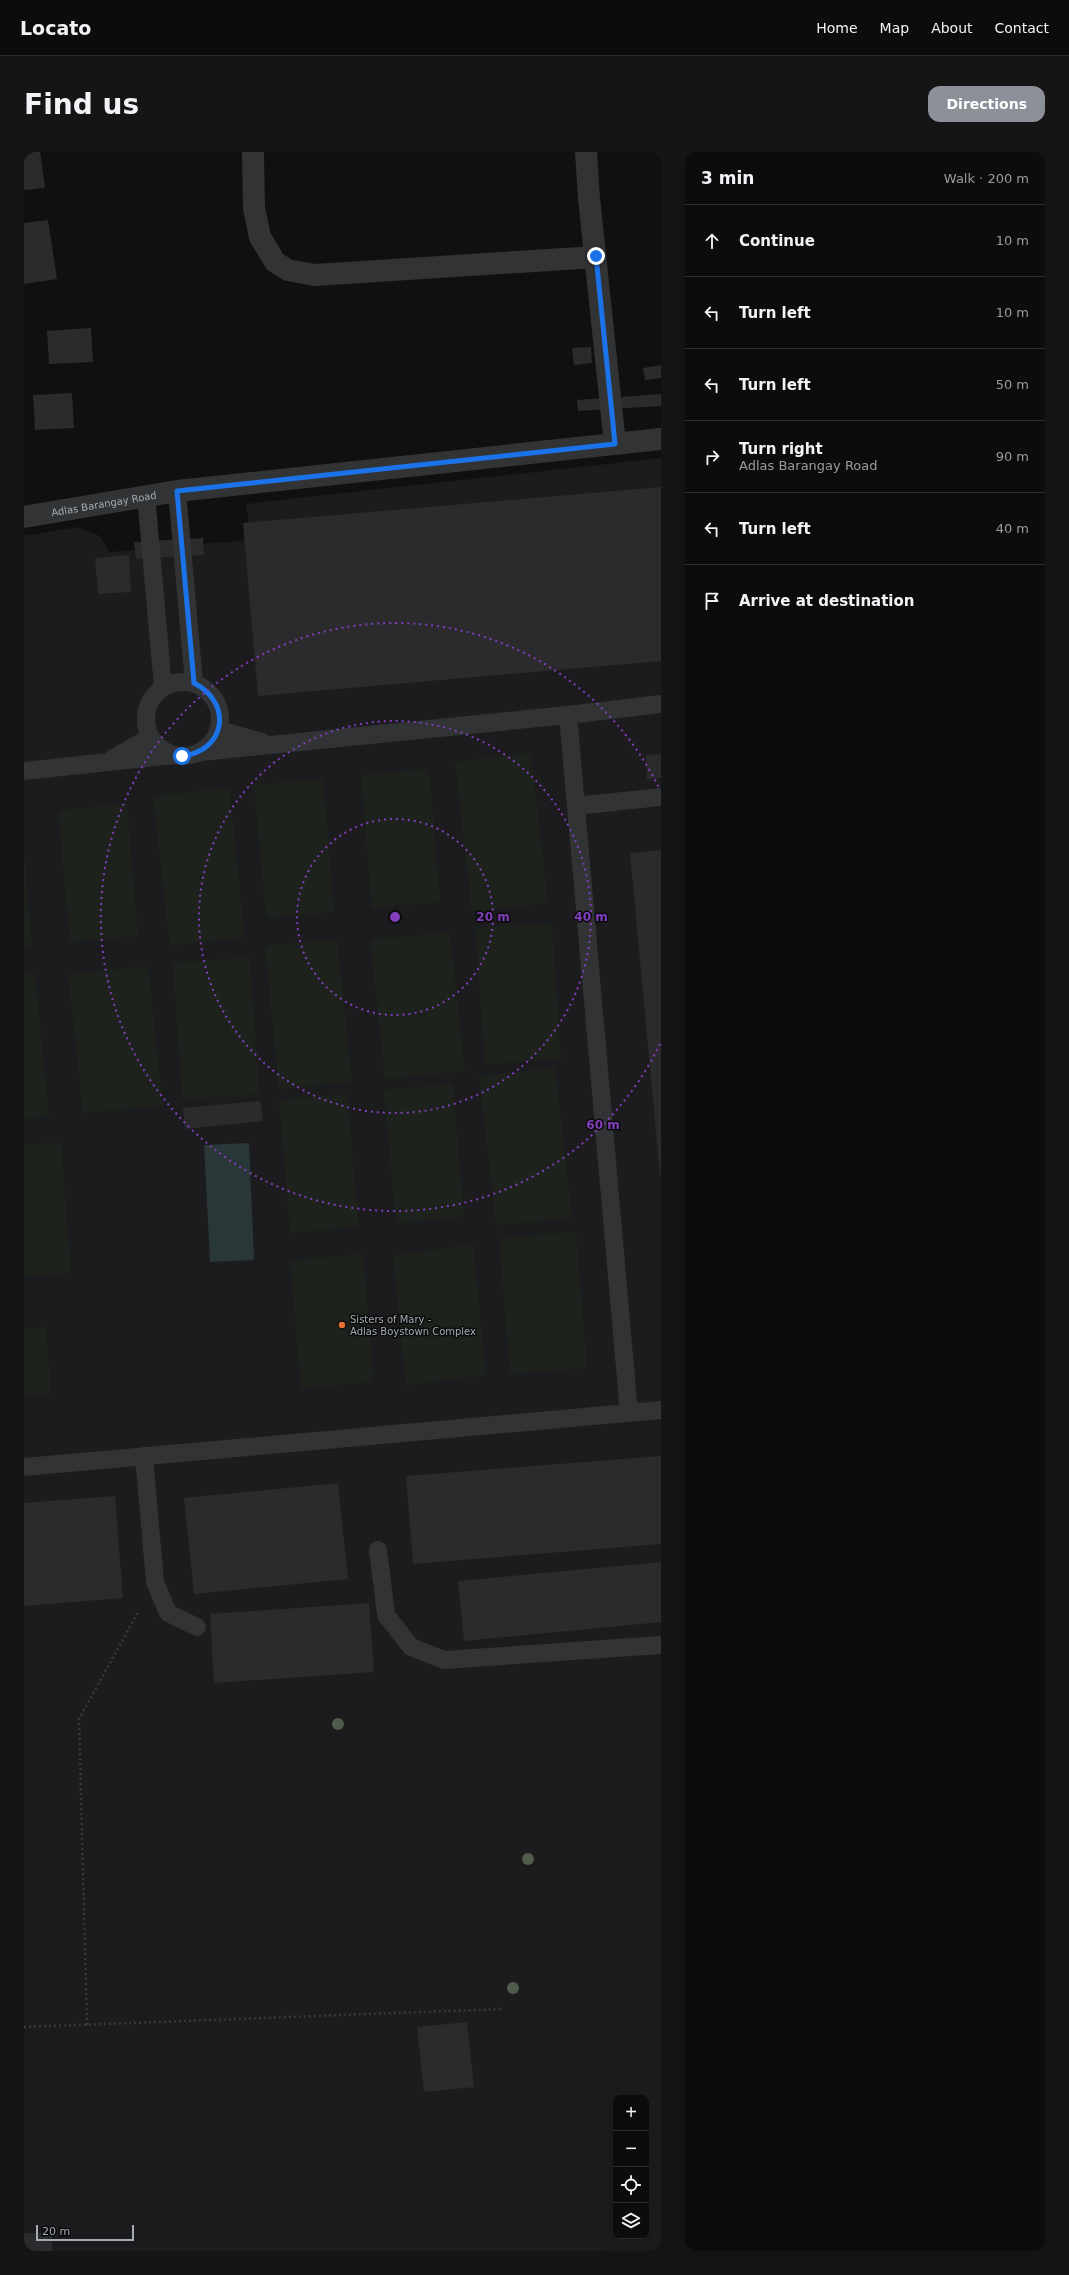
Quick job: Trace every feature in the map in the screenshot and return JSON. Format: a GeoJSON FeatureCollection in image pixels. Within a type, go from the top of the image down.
{"type":"FeatureCollection","features":[{"type":"Feature","properties":{"kind":"street"},"geometry":{"type":"LineString","coordinates":[[253,152],[254,208],[260,237],[275,262],[288,270],[314,275],[596,256]]}},
{"type":"Feature","properties":{"kind":"street"},"geometry":{"type":"LineString","coordinates":[[586,152],[615,444]]}},
{"type":"Feature","properties":{"kind":"street","name":"Adlas Barangay Road"},"geometry":{"type":"LineString","coordinates":[[24,517],[146,495],[177,491],[661,439]]}},
{"type":"Feature","properties":{"kind":"lane"},"geometry":{"type":"LineString","coordinates":[[177,491],[194,683]]}},
{"type":"Feature","properties":{"kind":"lane"},"geometry":{"type":"LineString","coordinates":[[146,495],[163,687]]}},
{"type":"Feature","properties":{"kind":"lane"},"geometry":{"type":"LineString","coordinates":[[173,755],[156,745],[150,737],[146,726],[146,709],[154,695],[163,687],[178,681],[194,683],[205,689],[213,696],[218,707],[219,730],[208,746],[200,752]]}},
{"type":"Feature","properties":{"kind":"lane"},"geometry":{"type":"LineString","coordinates":[[24,771],[173,755],[182,756],[200,752],[270,744],[568,715],[661,704]]}},
{"type":"Feature","properties":{"kind":"lane"},"geometry":{"type":"LineString","coordinates":[[568,715],[629,1413]]}},
{"type":"Feature","properties":{"kind":"lane"},"geometry":{"type":"LineString","coordinates":[[219,730],[270,744]]}},
{"type":"Feature","properties":{"kind":"lane"},"geometry":{"type":"LineString","coordinates":[[106,762],[150,737]]}},
{"type":"Feature","properties":{"kind":"lane"},"geometry":{"type":"LineString","coordinates":[[576,806],[661,797]]}},
{"type":"Feature","properties":{"kind":"lane"},"geometry":{"type":"LineString","coordinates":[[24,1467],[661,1410]]}},
{"type":"Feature","properties":{"kind":"lane"},"geometry":{"type":"LineString","coordinates":[[144,1456],[155,1582],[168,1613],[197,1627]]}},
{"type":"Feature","properties":{"kind":"lane"},"geometry":{"type":"LineString","coordinates":[[378,1550],[386,1615],[411,1647],[444,1660],[661,1645]]}},
{"type":"Feature","properties":{"kind":"path"},"geometry":{"type":"LineString","coordinates":[[87,2025],[79,1719],[155,1582]]}},
{"type":"Feature","properties":{"kind":"path"},"geometry":{"type":"LineString","coordinates":[[24,2027],[501,2009]]}},
{"type":"Feature","properties":{"kind":"shaded area","name":"Sisters of Mary - Adlas Boystown Complex"},"geometry":{"type":"Polygon","coordinates":[[[661,458],[661,2251],[24,2251],[24,536],[78,527],[98,535],[110,552],[251,540],[246,504],[661,458]]]}},
{"type":"Feature","properties":{"kind":"shaded area"},"geometry":{"type":"Polygon","coordinates":[[[531,753],[548,903],[472,911],[455,762],[531,753]]]}},
{"type":"Feature","properties":{"kind":"shaded area"},"geometry":{"type":"Polygon","coordinates":[[[429,769],[440,902],[372,908],[361,775],[429,769]]]}},
{"type":"Feature","properties":{"kind":"shaded area"},"geometry":{"type":"Polygon","coordinates":[[[323,779],[334,912],[266,918],[254,785],[323,779]]]}},
{"type":"Feature","properties":{"kind":"shaded area"},"geometry":{"type":"Polygon","coordinates":[[[229,788],[245,937],[170,946],[153,796],[229,788]]]}},
{"type":"Feature","properties":{"kind":"shaded area"},"geometry":{"type":"Polygon","coordinates":[[[127,804],[138,936],[70,942],[58,810],[127,804]]]}},
{"type":"Feature","properties":{"kind":"shaded area"},"geometry":{"type":"Polygon","coordinates":[[[24,850],[32,946],[24,947],[24,850]]]}},
{"type":"Feature","properties":{"kind":"shaded area"},"geometry":{"type":"Polygon","coordinates":[[[552,923],[561,1059],[485,1064],[475,928],[552,923]]]}},
{"type":"Feature","properties":{"kind":"shaded area"},"geometry":{"type":"Polygon","coordinates":[[[450,932],[465,1071],[385,1079],[370,940],[450,932]]]}},
{"type":"Feature","properties":{"kind":"shaded area"},"geometry":{"type":"Polygon","coordinates":[[[337,939],[352,1082],[279,1089],[265,946],[337,939]]]}},
{"type":"Feature","properties":{"kind":"shaded area"},"geometry":{"type":"Polygon","coordinates":[[[250,957],[259,1094],[182,1099],[173,963],[250,957]]]}},
{"type":"Feature","properties":{"kind":"shaded area"},"geometry":{"type":"Polygon","coordinates":[[[148,966],[163,1106],[83,1113],[68,974],[148,966]]]}},
{"type":"Feature","properties":{"kind":"shaded area"},"geometry":{"type":"Polygon","coordinates":[[[35,973],[49,1116],[24,1119],[24,974],[35,973]]]}},
{"type":"Feature","properties":{"kind":"shaded area"},"geometry":{"type":"Polygon","coordinates":[[[555,1068],[572,1218],[496,1225],[479,1076],[555,1068]]]}},
{"type":"Feature","properties":{"kind":"shaded area"},"geometry":{"type":"Polygon","coordinates":[[[453,1084],[464,1217],[396,1223],[384,1090],[453,1084]]]}},
{"type":"Feature","properties":{"kind":"shaded area"},"geometry":{"type":"Polygon","coordinates":[[[347,1094],[359,1227],[290,1233],[279,1100],[347,1094]]]}},
{"type":"Feature","properties":{"kind":"shaded area"},"geometry":{"type":"Polygon","coordinates":[[[61,1142],[71,1273],[24,1277],[24,1145],[61,1142]]]}},
{"type":"Feature","properties":{"kind":"shaded area"},"geometry":{"type":"Polygon","coordinates":[[[249,1143],[254,1260],[210,1262],[204,1145],[249,1143]]]}},
{"type":"Feature","properties":{"kind":"shaded area"},"geometry":{"type":"Polygon","coordinates":[[[576,1232],[587,1368],[510,1374],[499,1238],[576,1232]]]}},
{"type":"Feature","properties":{"kind":"shaded area"},"geometry":{"type":"Polygon","coordinates":[[[473,1245],[486,1375],[406,1385],[393,1255],[473,1245]]]}},
{"type":"Feature","properties":{"kind":"shaded area"},"geometry":{"type":"Polygon","coordinates":[[[363,1254],[374,1382],[301,1388],[290,1260],[363,1254]]]}},
{"type":"Feature","properties":{"kind":"shaded area"},"geometry":{"type":"Polygon","coordinates":[[[46,1327],[51,1393],[24,1395],[24,1329],[46,1327]]]}},
{"type":"Feature","properties":{"kind":"building"},"geometry":{"type":"Polygon","coordinates":[[[24,152],[40,152],[45,188],[24,190],[24,152]]]}},
{"type":"Feature","properties":{"kind":"building"},"geometry":{"type":"Polygon","coordinates":[[[48,220],[57,279],[24,284],[24,223],[48,220]]]}},
{"type":"Feature","properties":{"kind":"building"},"geometry":{"type":"Polygon","coordinates":[[[91,328],[93,362],[49,364],[47,331],[91,328]]]}},
{"type":"Feature","properties":{"kind":"building"},"geometry":{"type":"Polygon","coordinates":[[[591,347],[592,363],[574,365],[572,348],[591,347]]]}},
{"type":"Feature","properties":{"kind":"building"},"geometry":{"type":"Polygon","coordinates":[[[661,365],[661,378],[645,380],[643,368],[661,365]]]}},
{"type":"Feature","properties":{"kind":"building"},"geometry":{"type":"Polygon","coordinates":[[[72,393],[74,428],[35,430],[33,395],[72,393]]]}},
{"type":"Feature","properties":{"kind":"building"},"geometry":{"type":"Polygon","coordinates":[[[661,394],[661,406],[578,411],[577,400],[661,394]]]}},
{"type":"Feature","properties":{"kind":"building"},"geometry":{"type":"Polygon","coordinates":[[[661,487],[661,661],[258,696],[243,523],[661,487]]]}},
{"type":"Feature","properties":{"kind":"building"},"geometry":{"type":"Polygon","coordinates":[[[203,538],[204,555],[136,559],[134,542],[203,538]]]}},
{"type":"Feature","properties":{"kind":"building"},"geometry":{"type":"Polygon","coordinates":[[[129,555],[131,592],[98,594],[95,558],[129,555]]]}},
{"type":"Feature","properties":{"kind":"building"},"geometry":{"type":"Polygon","coordinates":[[[661,754],[661,778],[647,779],[646,755],[661,754]]]}},
{"type":"Feature","properties":{"kind":"building"},"geometry":{"type":"Polygon","coordinates":[[[661,850],[661,1175],[660,1175],[630,853],[661,850]]]}},
{"type":"Feature","properties":{"kind":"building"},"geometry":{"type":"Polygon","coordinates":[[[260,1101],[263,1121],[185,1129],[183,1108],[260,1101]]]}},
{"type":"Feature","properties":{"kind":"building"},"geometry":{"type":"Polygon","coordinates":[[[661,1456],[661,1544],[413,1564],[406,1476],[661,1456]]]}},
{"type":"Feature","properties":{"kind":"building"},"geometry":{"type":"Polygon","coordinates":[[[338,1483],[348,1579],[194,1594],[184,1498],[338,1483]]]}},
{"type":"Feature","properties":{"kind":"building"},"geometry":{"type":"Polygon","coordinates":[[[115,1496],[123,1598],[24,1606],[24,1503],[115,1496]]]}},
{"type":"Feature","properties":{"kind":"building"},"geometry":{"type":"Polygon","coordinates":[[[661,1562],[661,1622],[464,1641],[458,1581],[661,1562]]]}},
{"type":"Feature","properties":{"kind":"building"},"geometry":{"type":"Polygon","coordinates":[[[369,1603],[374,1672],[214,1683],[210,1614],[369,1603]]]}},
{"type":"Feature","properties":{"kind":"building"},"geometry":{"type":"Polygon","coordinates":[[[467,2022],[474,2087],[424,2092],[417,2027],[467,2022]]]}},
{"type":"Feature","properties":{"kind":"building"},"geometry":{"type":"Polygon","coordinates":[[[24,2233],[52,2233],[52,2251],[24,2251],[24,2233]]]}},
{"type":"Feature","properties":{"kind":"place","name":"Sisters of Mary - Adlas Boystown Complex"},"geometry":{"type":"Point","coordinates":[342,1325]}},
{"type":"Feature","properties":{"kind":"route"},"geometry":{"type":"LineString","coordinates":[[182,756],[200,752],[208,746],[215,739],[219,730],[220,718],[218,707],[213,696],[205,689],[194,683],[177,491],[615,444],[596,256]]}}]}
